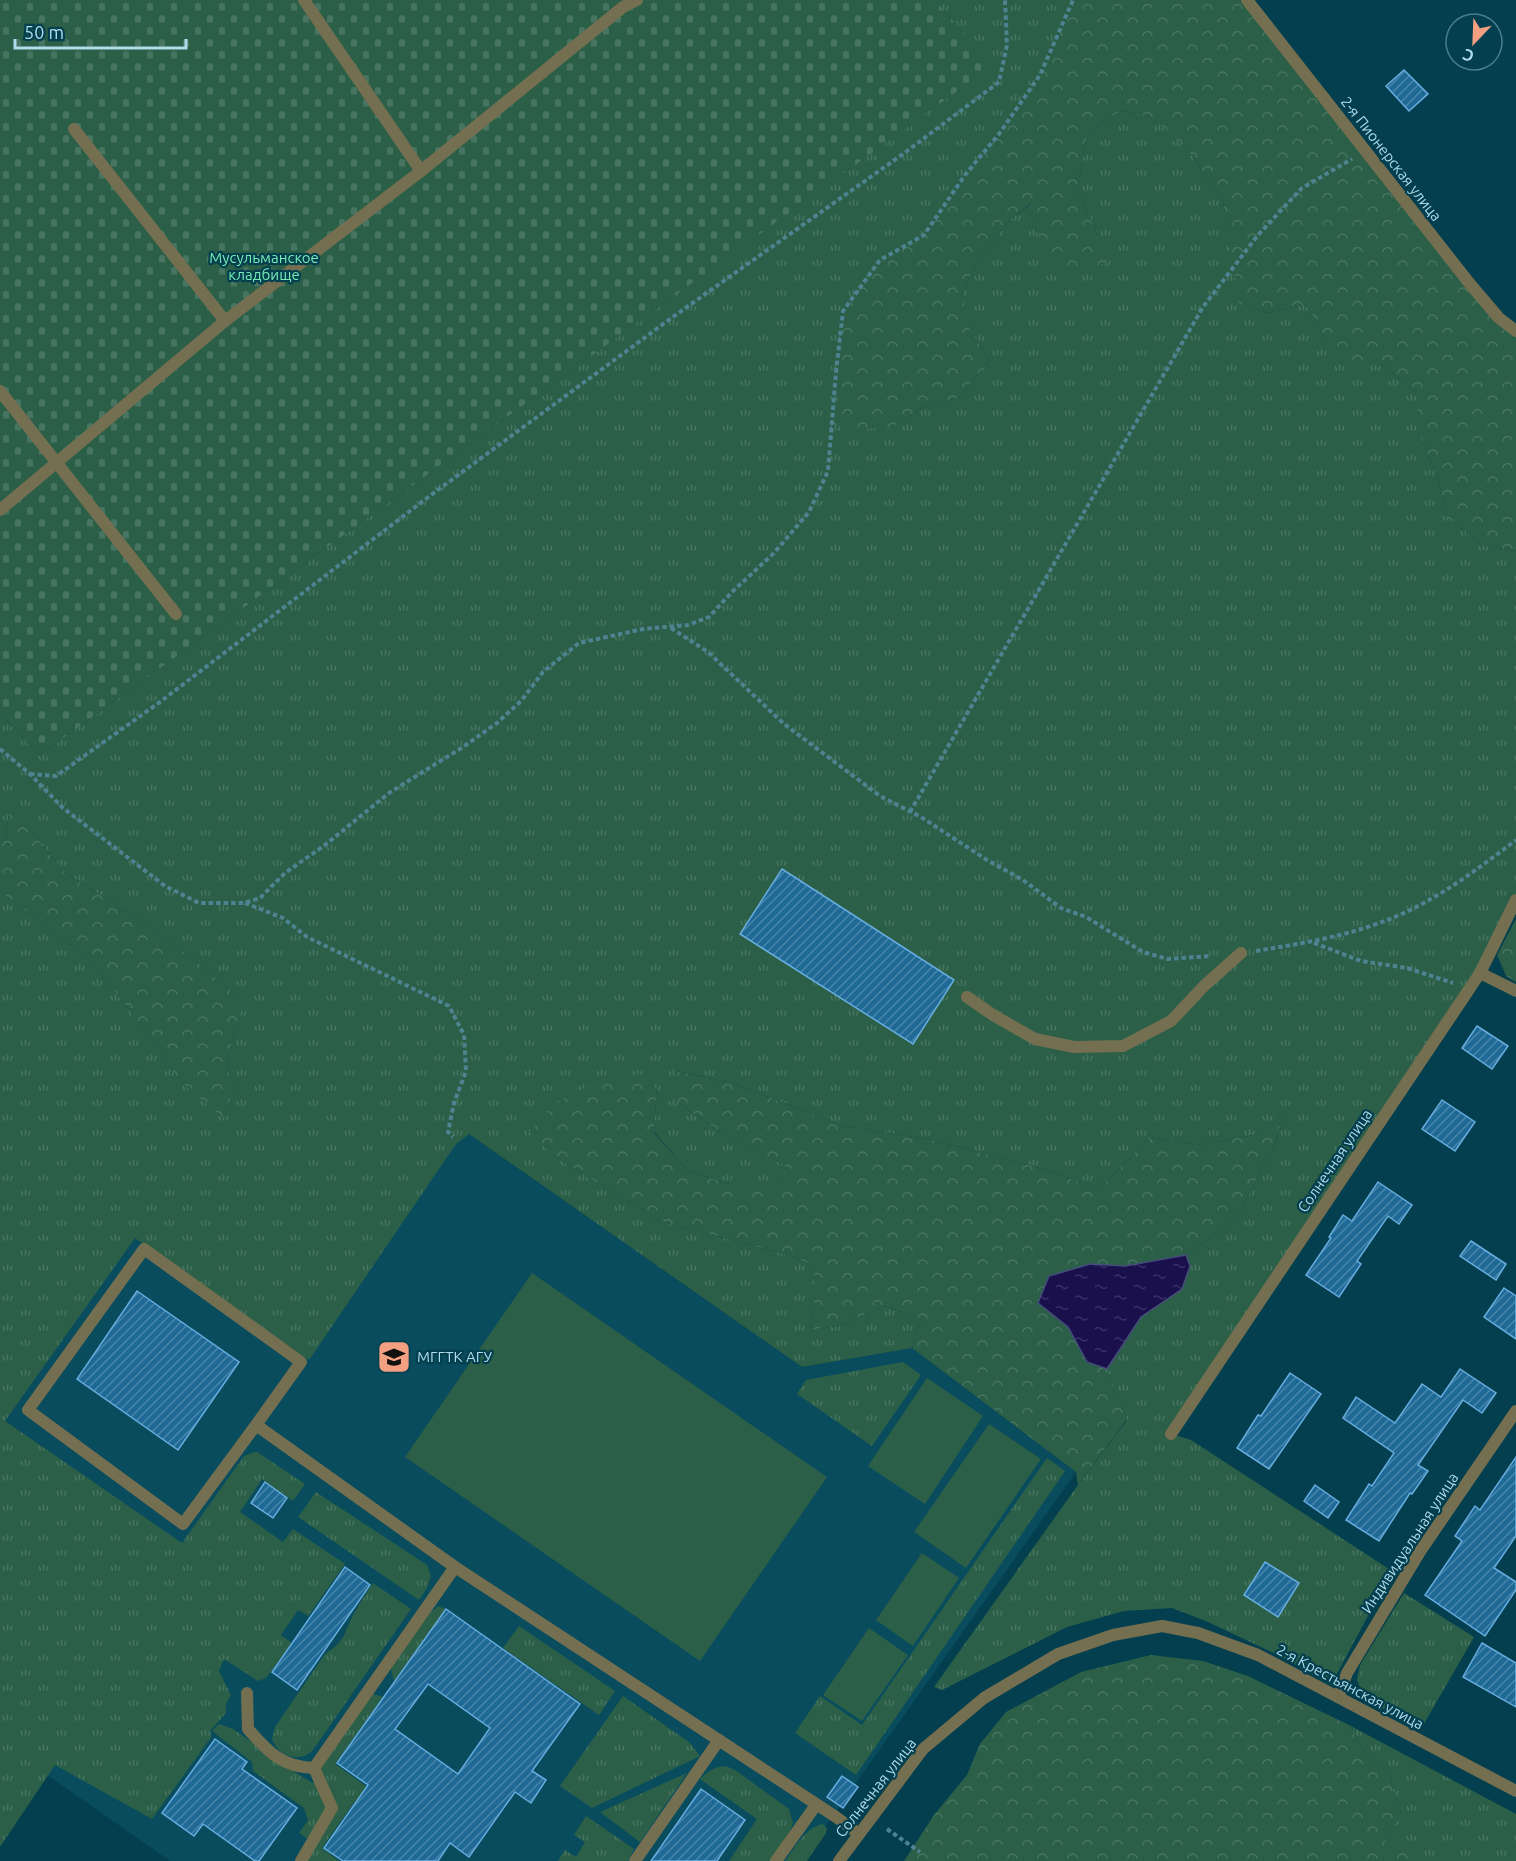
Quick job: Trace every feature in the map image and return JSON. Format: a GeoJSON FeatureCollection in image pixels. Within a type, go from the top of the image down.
{"type":"FeatureCollection","features":[{"type":"Feature","properties":{"kind":"street"},"geometry":{"type":"LineString","coordinates":[[304,0],[421,171]]}},
{"type":"Feature","properties":{"kind":"street"},"geometry":{"type":"LineString","coordinates":[[0,510],[225,321],[421,171],[623,7],[637,0]]}},
{"type":"Feature","properties":{"kind":"street","name":"2-я Пионерская улица"},"geometry":{"type":"LineString","coordinates":[[1247,0],[1470,284],[1500,318],[1516,331]]}},
{"type":"Feature","properties":{"kind":"street"},"geometry":{"type":"LineString","coordinates":[[74,129],[225,321]]}},
{"type":"Feature","properties":{"kind":"street"},"geometry":{"type":"LineString","coordinates":[[0,391],[176,614]]}},
{"type":"Feature","properties":{"kind":"street","name":"Солнечная улица"},"geometry":{"type":"LineString","coordinates":[[1171,1434],[1480,973],[1516,900]]}},
{"type":"Feature","properties":{"kind":"street"},"geometry":{"type":"LineString","coordinates":[[967,997],[1035,1039],[1074,1047],[1123,1046],[1172,1021],[1241,953]]}},
{"type":"Feature","properties":{"kind":"street"},"geometry":{"type":"LineString","coordinates":[[1480,973],[1516,991]]}},
{"type":"Feature","properties":{"kind":"street"},"geometry":{"type":"LineString","coordinates":[[144,1249],[301,1362],[256,1425],[183,1524],[28,1410],[144,1249]]}},
{"type":"Feature","properties":{"kind":"street","name":"Индивидуальная улица"},"geometry":{"type":"LineString","coordinates":[[1338,1696],[1347,1673],[1421,1550],[1516,1412]]}},
{"type":"Feature","properties":{"kind":"street"},"geometry":{"type":"LineString","coordinates":[[256,1425],[455,1567],[859,1834]]}},
{"type":"Feature","properties":{"kind":"street"},"geometry":{"type":"LineString","coordinates":[[314,1767],[455,1567]]}},
{"type":"Feature","properties":{"kind":"street","name":"Солнечная улица"},"geometry":{"type":"LineString","coordinates":[[839,1861],[923,1749],[984,1698],[1058,1654],[1113,1635],[1162,1626]]}},
{"type":"Feature","properties":{"kind":"street","name":"2-я Крестьянская улица"},"geometry":{"type":"LineString","coordinates":[[1162,1626],[1198,1633],[1258,1655],[1516,1791]]}},
{"type":"Feature","properties":{"kind":"street"},"geometry":{"type":"LineString","coordinates":[[247,1693],[248,1729],[266,1750],[299,1767],[314,1767]]}},
{"type":"Feature","properties":{"kind":"street"},"geometry":{"type":"LineString","coordinates":[[635,1861],[718,1740]]}},
{"type":"Feature","properties":{"kind":"street"},"geometry":{"type":"LineString","coordinates":[[301,1861],[332,1808],[314,1767]]}},
{"type":"Feature","properties":{"kind":"street"},"geometry":{"type":"LineString","coordinates":[[776,1861],[816,1804]]}},
{"type":"Feature","properties":{"kind":"path"},"geometry":{"type":"LineString","coordinates":[[30,774],[56,776],[160,702],[670,319],[903,154],[999,82],[1007,45],[1005,0]]}},
{"type":"Feature","properties":{"kind":"path"},"geometry":{"type":"LineString","coordinates":[[0,749],[30,774],[63,808],[165,886],[199,903],[244,903],[260,898],[285,873],[325,845],[389,793],[497,723],[521,701],[543,672],[579,643],[644,629],[688,625],[709,616],[774,554],[809,512],[828,471],[843,311],[880,260],[924,235],[965,175],[999,134],[1040,75],[1073,0]]}},
{"type":"Feature","properties":{"kind":"path"},"geometry":{"type":"LineString","coordinates":[[910,812],[1203,307],[1258,235],[1302,188],[1366,152]]}},
{"type":"Feature","properties":{"kind":"path"},"geometry":{"type":"LineString","coordinates":[[669,628],[708,652],[784,724],[880,796],[1023,880],[1061,908],[1086,917],[1143,952],[1168,959],[1241,953],[1313,942],[1383,921],[1438,896],[1516,840]]}},
{"type":"Feature","properties":{"kind":"path"},"geometry":{"type":"LineString","coordinates":[[244,903],[283,918],[307,937],[449,1006],[464,1035],[466,1071],[454,1103],[448,1132],[453,1137]]}},
{"type":"Feature","properties":{"kind":"path"},"geometry":{"type":"LineString","coordinates":[[1313,942],[1361,961],[1407,968],[1450,980],[1466,992]]}},
{"type":"Feature","properties":{"kind":"path"},"geometry":{"type":"LineString","coordinates":[[887,1829],[920,1852]]}},
{"type":"Feature","properties":{"kind":"shaded area","name":"МГГТК АГУ"},"geometry":{"type":"Polygon","coordinates":[[[0,835],[469,1134],[802,1367],[912,1348],[1076,1472],[801,1861],[170,1861],[0,1742],[0,835]]]}},
{"type":"Feature","properties":{"kind":"green space","name":"Мусульманское кладбище"},"geometry":{"type":"Polygon","coordinates":[[[0,0],[935,0],[992,66],[40,755],[0,714],[0,0]]]}},
{"type":"Feature","properties":{"kind":"green space"},"geometry":{"type":"Polygon","coordinates":[[[935,0],[1073,0],[1040,75],[999,134],[965,175],[924,235],[880,260],[891,428],[923,407],[959,398],[989,360],[964,319],[964,288],[981,256],[1011,219],[1031,204],[1037,231],[1097,235],[1077,189],[1086,140],[1100,124],[1121,111],[1153,117],[1187,149],[1223,201],[1240,304],[1268,313],[1306,304],[1326,340],[1381,364],[1418,393],[1418,432],[1437,476],[1448,518],[1482,545],[1516,551],[1516,900],[1480,973],[1172,1434],[1191,1440],[1392,1571],[1331,1685],[1280,1656],[1208,1622],[1172,1608],[1124,1611],[1067,1627],[942,1690],[934,1687],[1127,1420],[1107,1369],[1141,1317],[1182,1289],[1190,1266],[1186,1255],[1236,1219],[1275,1144],[1281,1118],[1254,1135],[1198,1145],[1149,1138],[1111,1177],[1096,1188],[1043,1169],[927,1139],[842,1126],[735,1084],[677,1071],[677,1102],[723,1134],[794,1170],[779,1184],[729,1184],[688,1171],[654,1132],[657,1089],[551,1154],[660,1221],[791,1256],[814,1266],[811,1330],[838,1326],[885,1306],[921,1319],[912,1348],[802,1367],[469,1134],[456,1144],[309,1360],[135,1238],[5,1421],[182,1543],[244,1456],[257,1452],[305,1484],[293,1501],[262,1479],[240,1512],[283,1542],[293,1529],[345,1564],[308,1616],[298,1610],[281,1635],[292,1643],[266,1678],[258,1681],[224,1659],[219,1671],[231,1695],[226,1704],[226,1713],[210,1731],[212,1736],[152,1819],[55,1765],[0,1847],[0,891],[89,959],[155,1042],[178,1079],[223,1117],[234,1088],[227,1066],[234,1031],[244,1003],[194,959],[120,907],[65,873],[34,834],[9,810],[6,837],[0,844],[0,714],[40,755],[991,66],[935,0]]]}},
{"type":"Feature","properties":{"kind":"green space"},"geometry":{"type":"Polygon","coordinates":[[[1073,0],[1247,0],[1366,152],[1516,331],[1516,551],[1482,545],[1448,518],[1437,476],[1418,432],[1418,393],[1381,364],[1351,367],[1326,340],[1306,304],[1268,313],[1239,304],[1223,201],[1187,149],[1152,117],[1121,111],[1100,124],[1086,140],[1077,189],[1097,235],[1106,263],[1070,277],[1045,261],[1030,204],[1011,219],[981,256],[964,288],[964,319],[989,360],[959,398],[923,407],[891,428],[857,429],[831,424],[843,311],[880,260],[924,235],[965,175],[999,134],[1040,75],[1073,0]]]}},
{"type":"Feature","properties":{"kind":"green space"},"geometry":{"type":"Polygon","coordinates":[[[9,809],[34,834],[65,873],[120,907],[194,959],[244,1003],[234,1031],[227,1066],[234,1088],[223,1118],[178,1079],[155,1042],[89,959],[0,891],[0,844],[6,837],[9,809]]]}},
{"type":"Feature","properties":{"kind":"green space"},"geometry":{"type":"Polygon","coordinates":[[[1516,919],[1516,982],[1506,976],[1497,955],[1516,919]]]}},
{"type":"Feature","properties":{"kind":"green space"},"geometry":{"type":"Polygon","coordinates":[[[676,1071],[735,1084],[842,1126],[927,1139],[1043,1169],[1096,1188],[1111,1177],[1149,1138],[1198,1145],[1254,1135],[1281,1118],[1275,1144],[1236,1219],[1186,1255],[1125,1266],[1090,1264],[1039,1303],[1068,1327],[1087,1362],[1107,1369],[1127,1419],[1078,1485],[1076,1472],[912,1348],[921,1319],[885,1306],[838,1326],[811,1330],[814,1266],[791,1256],[660,1221],[551,1154],[529,1132],[556,1102],[591,1085],[640,1074],[657,1089],[654,1133],[688,1171],[729,1184],[779,1184],[793,1170],[723,1134],[677,1102],[676,1071]]]}},
{"type":"Feature","properties":{"kind":"green space"},"geometry":{"type":"Polygon","coordinates":[[[532,1273],[827,1477],[700,1661],[405,1457],[532,1273]]]}},
{"type":"Feature","properties":{"kind":"green space"},"geometry":{"type":"Polygon","coordinates":[[[903,1362],[921,1375],[872,1446],[797,1394],[806,1380],[903,1362]]]}},
{"type":"Feature","properties":{"kind":"green space"},"geometry":{"type":"Polygon","coordinates":[[[927,1378],[983,1416],[925,1504],[868,1466],[927,1378]]]}},
{"type":"Feature","properties":{"kind":"green space"},"geometry":{"type":"Polygon","coordinates":[[[989,1424],[1041,1459],[966,1568],[914,1532],[989,1424]]]}},
{"type":"Feature","properties":{"kind":"green space"},"geometry":{"type":"Polygon","coordinates":[[[1047,1458],[1065,1471],[856,1775],[795,1733],[820,1696],[862,1725],[1047,1458]]]}},
{"type":"Feature","properties":{"kind":"green space"},"geometry":{"type":"Polygon","coordinates":[[[316,1492],[427,1565],[431,1576],[419,1600],[298,1517],[316,1492]]]}},
{"type":"Feature","properties":{"kind":"green space"},"geometry":{"type":"Polygon","coordinates":[[[922,1553],[959,1578],[913,1646],[876,1620],[922,1553]]]}},
{"type":"Feature","properties":{"kind":"green space"},"geometry":{"type":"Polygon","coordinates":[[[373,1583],[411,1609],[313,1750],[302,1757],[284,1754],[272,1739],[275,1727],[325,1654],[338,1644],[373,1583]]]}},
{"type":"Feature","properties":{"kind":"green space"},"geometry":{"type":"Polygon","coordinates":[[[1404,1593],[1474,1637],[1421,1729],[1365,1699],[1357,1680],[1360,1665],[1404,1593]]]}},
{"type":"Feature","properties":{"kind":"green space"},"geometry":{"type":"Polygon","coordinates":[[[438,1606],[446,1609],[394,1681],[392,1666],[431,1612],[438,1606]]]}},
{"type":"Feature","properties":{"kind":"green space"},"geometry":{"type":"Polygon","coordinates":[[[519,1626],[615,1691],[599,1715],[503,1648],[519,1626]]]}},
{"type":"Feature","properties":{"kind":"green space"},"geometry":{"type":"Polygon","coordinates":[[[869,1628],[908,1655],[862,1721],[823,1695],[869,1628]]]}},
{"type":"Feature","properties":{"kind":"green space"},"geometry":{"type":"Polygon","coordinates":[[[1151,1655],[1203,1661],[1248,1676],[1349,1725],[1363,1749],[1390,1776],[1401,1811],[1385,1840],[1401,1851],[1414,1850],[1417,1861],[904,1861],[934,1815],[967,1775],[980,1744],[1006,1712],[1081,1672],[1151,1655]]]}},
{"type":"Feature","properties":{"kind":"green space"},"geometry":{"type":"Polygon","coordinates":[[[373,1694],[383,1697],[335,1764],[433,1834],[422,1849],[355,1801],[322,1848],[339,1861],[304,1861],[315,1844],[299,1833],[308,1820],[304,1808],[253,1771],[252,1762],[212,1731],[219,1724],[233,1729],[313,1783],[323,1781],[318,1769],[373,1694]]]}},
{"type":"Feature","properties":{"kind":"green space"},"geometry":{"type":"Polygon","coordinates":[[[623,1696],[689,1742],[700,1756],[592,1808],[560,1786],[623,1696]]]}},
{"type":"Feature","properties":{"kind":"green space"},"geometry":{"type":"Polygon","coordinates":[[[1349,1725],[1516,1814],[1516,1861],[1414,1861],[1385,1840],[1401,1811],[1390,1776],[1363,1749],[1349,1725]]]}},
{"type":"Feature","properties":{"kind":"green space"},"geometry":{"type":"Polygon","coordinates":[[[726,1766],[789,1809],[793,1823],[770,1861],[729,1861],[757,1819],[700,1779],[718,1767],[726,1766]]]}},
{"type":"Feature","properties":{"kind":"green space"},"geometry":{"type":"Polygon","coordinates":[[[687,1773],[640,1842],[600,1812],[687,1773]]]}},
{"type":"Feature","properties":{"kind":"green space"},"geometry":{"type":"Polygon","coordinates":[[[586,1816],[634,1849],[628,1861],[558,1861],[565,1850],[576,1857],[585,1842],[574,1835],[586,1816]]]}},
{"type":"Feature","properties":{"kind":"green space"},"geometry":{"type":"Polygon","coordinates":[[[823,1824],[827,1829],[826,1833],[807,1861],[785,1861],[811,1829],[823,1824]]]}},
{"type":"Feature","properties":{"kind":"water"},"geometry":{"type":"Polygon","coordinates":[[[1186,1255],[1190,1266],[1182,1289],[1141,1317],[1107,1369],[1087,1362],[1068,1327],[1038,1303],[1049,1276],[1090,1264],[1125,1266],[1186,1255]]]}},
{"type":"Feature","properties":{"kind":"building"},"geometry":{"type":"Polygon","coordinates":[[[1404,70],[1428,94],[1409,111],[1386,86],[1404,70]]]}},
{"type":"Feature","properties":{"kind":"building"},"geometry":{"type":"Polygon","coordinates":[[[782,869],[954,980],[913,1044],[740,934],[782,869]]]}},
{"type":"Feature","properties":{"kind":"building"},"geometry":{"type":"Polygon","coordinates":[[[1477,1026],[1508,1046],[1492,1069],[1462,1048],[1477,1026]]]}},
{"type":"Feature","properties":{"kind":"building"},"geometry":{"type":"Polygon","coordinates":[[[1442,1100],[1475,1122],[1455,1151],[1422,1129],[1442,1100]]]}},
{"type":"Feature","properties":{"kind":"building"},"geometry":{"type":"Polygon","coordinates":[[[1378,1182],[1412,1205],[1399,1224],[1388,1216],[1357,1261],[1361,1264],[1339,1297],[1306,1275],[1331,1238],[1329,1237],[1343,1215],[1352,1221],[1378,1182]]]}},
{"type":"Feature","properties":{"kind":"building"},"geometry":{"type":"Polygon","coordinates":[[[1471,1241],[1506,1264],[1496,1280],[1460,1256],[1471,1241]]]}},
{"type":"Feature","properties":{"kind":"building"},"geometry":{"type":"Polygon","coordinates":[[[1504,1288],[1516,1296],[1516,1339],[1484,1317],[1504,1288]]]}},
{"type":"Feature","properties":{"kind":"building"},"geometry":{"type":"Polygon","coordinates":[[[137,1291],[239,1362],[178,1450],[77,1379],[137,1291]]]}},
{"type":"Feature","properties":{"kind":"building"},"geometry":{"type":"Polygon","coordinates":[[[1460,1369],[1496,1393],[1482,1413],[1463,1400],[1418,1465],[1428,1471],[1412,1494],[1410,1493],[1379,1541],[1346,1520],[1369,1484],[1372,1486],[1394,1453],[1343,1418],[1356,1397],[1395,1423],[1422,1384],[1441,1397],[1460,1369]]]}},
{"type":"Feature","properties":{"kind":"building"},"geometry":{"type":"Polygon","coordinates":[[[1290,1373],[1321,1394],[1269,1469],[1237,1448],[1258,1415],[1261,1416],[1290,1373]]]}},
{"type":"Feature","properties":{"kind":"building"},"geometry":{"type":"Polygon","coordinates":[[[1516,1457],[1516,1536],[1494,1568],[1516,1582],[1516,1590],[1485,1636],[1425,1595],[1462,1541],[1455,1536],[1475,1506],[1480,1510],[1516,1457]]]}},
{"type":"Feature","properties":{"kind":"building"},"geometry":{"type":"Polygon","coordinates":[[[265,1482],[287,1498],[273,1518],[251,1503],[265,1482]]]}},
{"type":"Feature","properties":{"kind":"building"},"geometry":{"type":"Polygon","coordinates":[[[1315,1485],[1339,1502],[1328,1518],[1304,1501],[1315,1485]]]}},
{"type":"Feature","properties":{"kind":"building"},"geometry":{"type":"Polygon","coordinates":[[[1265,1562],[1299,1583],[1278,1617],[1244,1595],[1265,1562]]]}},
{"type":"Feature","properties":{"kind":"building"},"geometry":{"type":"Polygon","coordinates":[[[345,1567],[370,1585],[297,1690],[272,1672],[345,1567]]]}},
{"type":"Feature","properties":{"kind":"building"},"geometry":{"type":"Polygon","coordinates":[[[446,1609],[580,1704],[532,1771],[546,1780],[531,1803],[515,1792],[469,1857],[450,1843],[438,1861],[343,1861],[324,1848],[368,1785],[337,1763],[446,1609]],[[428,1684],[395,1729],[458,1774],[490,1728],[428,1684]]]}},
{"type":"Feature","properties":{"kind":"building"},"geometry":{"type":"Polygon","coordinates":[[[1482,1643],[1516,1663],[1516,1707],[1463,1677],[1482,1643]]]}},
{"type":"Feature","properties":{"kind":"building"},"geometry":{"type":"Polygon","coordinates":[[[215,1739],[247,1762],[242,1769],[297,1808],[259,1861],[255,1861],[203,1824],[194,1836],[162,1813],[215,1739]]]}},
{"type":"Feature","properties":{"kind":"building"},"geometry":{"type":"Polygon","coordinates":[[[842,1776],[858,1787],[843,1808],[827,1797],[842,1776]]]}},
{"type":"Feature","properties":{"kind":"building"},"geometry":{"type":"Polygon","coordinates":[[[701,1789],[745,1820],[717,1861],[651,1861],[701,1789]]]}},
{"type":"Feature","properties":{"kind":"place","name":"МГГТК АГУ"},"geometry":{"type":"Point","coordinates":[394,1357]}}]}
